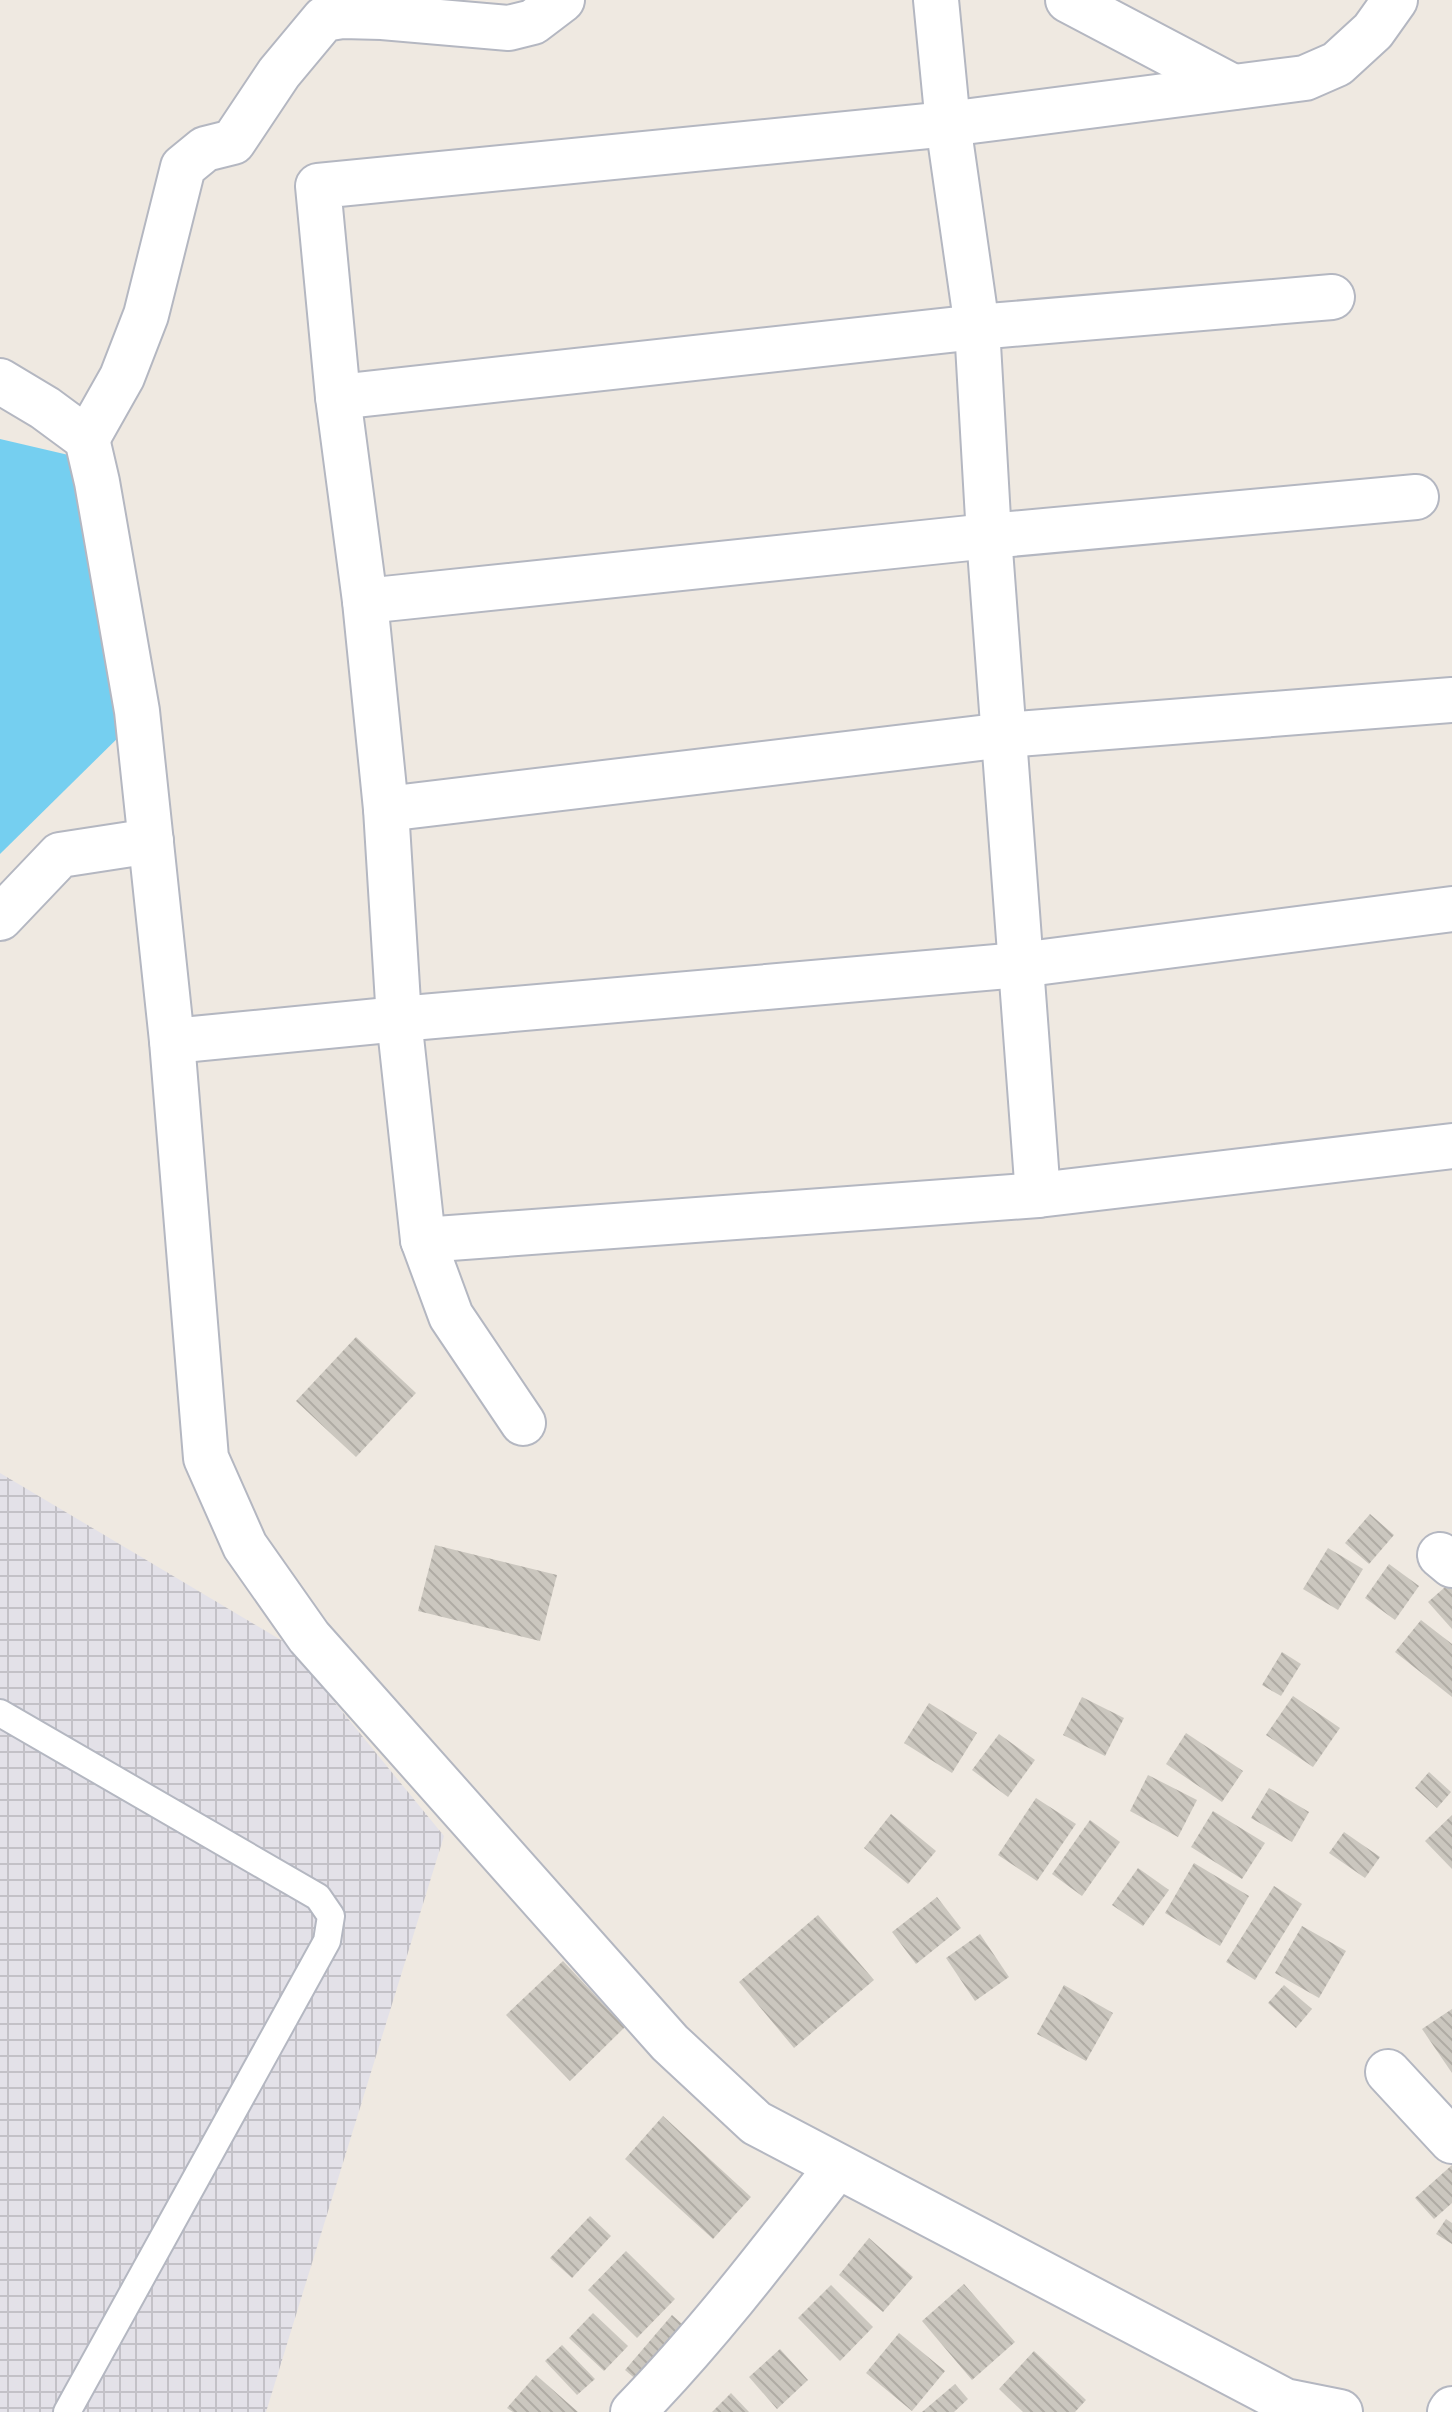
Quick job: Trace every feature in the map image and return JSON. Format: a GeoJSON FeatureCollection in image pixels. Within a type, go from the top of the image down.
{"type":"FeatureCollection","features":[{"type":"Feature","properties":{"kind":"street"},"geometry":{"type":"LineString","coordinates":[[87,439],[122,377],[146,315],[183,167],[205,149],[233,142],[279,73],[324,19],[382,17],[509,28],[533,22],[562,0]]}},
{"type":"Feature","properties":{"kind":"street"},"geometry":{"type":"LineString","coordinates":[[936,0],[948,124],[977,327],[989,536],[1038,1195]]}},
{"type":"Feature","properties":{"kind":"street"},"geometry":{"type":"LineString","coordinates":[[1068,0],[1233,87]]}},
{"type":"Feature","properties":{"kind":"street"},"geometry":{"type":"LineString","coordinates":[[523,1423],[451,1316],[423,1240],[399,1019],[386,809],[365,601],[338,397],[318,186],[948,124],[1305,78],[1337,64],[1373,31],[1395,0]]}},
{"type":"Feature","properties":{"kind":"street"},"geometry":{"type":"LineString","coordinates":[[338,397],[977,327],[1332,297]]}},
{"type":"Feature","properties":{"kind":"street"},"geometry":{"type":"LineString","coordinates":[[0,381],[45,408],[87,439],[97,482],[137,711],[172,1041],[206,1458],[245,1546],[309,1637],[670,2043],[756,2123],[1287,2407],[1340,2412]]}},
{"type":"Feature","properties":{"kind":"street"},"geometry":{"type":"LineString","coordinates":[[365,601],[989,536],[1416,497]]}},
{"type":"Feature","properties":{"kind":"street"},"geometry":{"type":"LineString","coordinates":[[386,809],[1005,735],[1452,700]]}},
{"type":"Feature","properties":{"kind":"street"},"geometry":{"type":"LineString","coordinates":[[0,918],[60,855],[151,841]]}},
{"type":"Feature","properties":{"kind":"street"},"geometry":{"type":"LineString","coordinates":[[172,1041],[1020,965],[1452,909]]}},
{"type":"Feature","properties":{"kind":"street"},"geometry":{"type":"LineString","coordinates":[[423,1240],[1038,1195],[1452,1146]]}},
{"type":"Feature","properties":{"kind":"street"},"geometry":{"type":"LineString","coordinates":[[1388,2072],[1452,2141]]}},
{"type":"Feature","properties":{"kind":"street"},"geometry":{"type":"LineString","coordinates":[[633,2412],[667,2377],[837,2167]]}},
{"type":"Feature","properties":{"kind":"lane"},"geometry":{"type":"LineString","coordinates":[[0,1713],[318,1897],[331,1916],[327,1941],[67,2412]]}},
{"type":"Feature","properties":{"kind":"shaded area"},"geometry":{"type":"Polygon","coordinates":[[[0,1473],[286,1643],[444,1836],[266,2412],[0,2412],[0,1473]]]}},
{"type":"Feature","properties":{"kind":"water"},"geometry":{"type":"Polygon","coordinates":[[[0,439],[90,460],[132,724],[0,854],[0,439]]]}},
{"type":"Feature","properties":{"kind":"building"},"geometry":{"type":"Polygon","coordinates":[[[356,1337],[416,1393],[356,1457],[296,1401],[356,1337]]]}},
{"type":"Feature","properties":{"kind":"building"},"geometry":{"type":"Polygon","coordinates":[[[1370,1514],[1394,1535],[1369,1564],[1345,1543],[1370,1514]]]}},
{"type":"Feature","properties":{"kind":"building"},"geometry":{"type":"Polygon","coordinates":[[[435,1545],[557,1575],[540,1641],[418,1611],[435,1545]]]}},
{"type":"Feature","properties":{"kind":"building"},"geometry":{"type":"Polygon","coordinates":[[[1328,1548],[1363,1569],[1338,1610],[1303,1589],[1328,1548]]]}},
{"type":"Feature","properties":{"kind":"building"},"geometry":{"type":"Polygon","coordinates":[[[1389,1564],[1419,1586],[1395,1620],[1365,1598],[1389,1564]]]}},
{"type":"Feature","properties":{"kind":"building"},"geometry":{"type":"Polygon","coordinates":[[[1452,1581],[1452,1629],[1428,1602],[1452,1581]]]}},
{"type":"Feature","properties":{"kind":"building"},"geometry":{"type":"Polygon","coordinates":[[[1421,1620],[1452,1644],[1452,1697],[1395,1652],[1421,1620]]]}},
{"type":"Feature","properties":{"kind":"building"},"geometry":{"type":"Polygon","coordinates":[[[1282,1652],[1301,1664],[1281,1696],[1262,1685],[1282,1652]]]}},
{"type":"Feature","properties":{"kind":"building"},"geometry":{"type":"Polygon","coordinates":[[[1293,1696],[1340,1728],[1313,1767],[1266,1735],[1293,1696]]]}},
{"type":"Feature","properties":{"kind":"building"},"geometry":{"type":"Polygon","coordinates":[[[1082,1697],[1124,1718],[1105,1756],[1063,1735],[1082,1697]]]}},
{"type":"Feature","properties":{"kind":"building"},"geometry":{"type":"Polygon","coordinates":[[[929,1703],[977,1733],[952,1773],[904,1743],[929,1703]]]}},
{"type":"Feature","properties":{"kind":"building"},"geometry":{"type":"Polygon","coordinates":[[[1186,1733],[1243,1771],[1222,1802],[1166,1764],[1186,1733]]]}},
{"type":"Feature","properties":{"kind":"building"},"geometry":{"type":"Polygon","coordinates":[[[999,1734],[1035,1760],[1008,1797],[972,1770],[999,1734]]]}},
{"type":"Feature","properties":{"kind":"building"},"geometry":{"type":"Polygon","coordinates":[[[1429,1772],[1451,1792],[1437,1808],[1415,1788],[1429,1772]]]}},
{"type":"Feature","properties":{"kind":"building"},"geometry":{"type":"Polygon","coordinates":[[[1148,1775],[1197,1800],[1178,1837],[1130,1811],[1148,1775]]]}},
{"type":"Feature","properties":{"kind":"building"},"geometry":{"type":"Polygon","coordinates":[[[1269,1788],[1309,1812],[1292,1842],[1251,1818],[1269,1788]]]}},
{"type":"Feature","properties":{"kind":"building"},"geometry":{"type":"Polygon","coordinates":[[[1036,1798],[1076,1824],[1037,1881],[998,1855],[1036,1798]]]}},
{"type":"Feature","properties":{"kind":"building"},"geometry":{"type":"Polygon","coordinates":[[[1213,1811],[1265,1843],[1242,1879],[1191,1847],[1213,1811]]]}},
{"type":"Feature","properties":{"kind":"building"},"geometry":{"type":"Polygon","coordinates":[[[891,1814],[936,1851],[908,1884],[864,1848],[891,1814]]]}},
{"type":"Feature","properties":{"kind":"building"},"geometry":{"type":"Polygon","coordinates":[[[1452,1815],[1452,1869],[1425,1841],[1452,1815]]]}},
{"type":"Feature","properties":{"kind":"building"},"geometry":{"type":"Polygon","coordinates":[[[1090,1820],[1120,1842],[1082,1896],[1052,1874],[1090,1820]]]}},
{"type":"Feature","properties":{"kind":"building"},"geometry":{"type":"Polygon","coordinates":[[[1344,1832],[1380,1857],[1365,1878],[1329,1853],[1344,1832]]]}},
{"type":"Feature","properties":{"kind":"building"},"geometry":{"type":"Polygon","coordinates":[[[1194,1863],[1249,1896],[1220,1946],[1165,1913],[1194,1863]]]}},
{"type":"Feature","properties":{"kind":"building"},"geometry":{"type":"Polygon","coordinates":[[[1138,1868],[1169,1890],[1143,1926],[1112,1905],[1138,1868]]]}},
{"type":"Feature","properties":{"kind":"building"},"geometry":{"type":"Polygon","coordinates":[[[1274,1886],[1302,1904],[1255,1980],[1226,1962],[1274,1886]]]}},
{"type":"Feature","properties":{"kind":"building"},"geometry":{"type":"Polygon","coordinates":[[[937,1897],[961,1928],[916,1964],[892,1932],[937,1897]]]}},
{"type":"Feature","properties":{"kind":"building"},"geometry":{"type":"Polygon","coordinates":[[[818,1915],[874,1980],[794,2048],[739,1982],[818,1915]]]}},
{"type":"Feature","properties":{"kind":"building"},"geometry":{"type":"Polygon","coordinates":[[[1302,1926],[1346,1951],[1319,1998],[1275,1973],[1302,1926]]]}},
{"type":"Feature","properties":{"kind":"building"},"geometry":{"type":"Polygon","coordinates":[[[980,1934],[1009,1977],[975,2001],[946,1958],[980,1934]]]}},
{"type":"Feature","properties":{"kind":"building"},"geometry":{"type":"Polygon","coordinates":[[[563,1961],[625,2027],[570,2081],[506,2015],[563,1961]]]}},
{"type":"Feature","properties":{"kind":"building"},"geometry":{"type":"Polygon","coordinates":[[[1064,1985],[1113,2013],[1086,2061],[1037,2034],[1064,1985]]]}},
{"type":"Feature","properties":{"kind":"building"},"geometry":{"type":"Polygon","coordinates":[[[1284,1985],[1312,2009],[1296,2028],[1268,2003],[1284,1985]]]}},
{"type":"Feature","properties":{"kind":"building"},"geometry":{"type":"Polygon","coordinates":[[[1452,2009],[1452,2073],[1422,2029],[1452,2009]]]}},
{"type":"Feature","properties":{"kind":"building"},"geometry":{"type":"Polygon","coordinates":[[[663,2116],[751,2197],[713,2239],[625,2159],[663,2116]]]}},
{"type":"Feature","properties":{"kind":"building"},"geometry":{"type":"Polygon","coordinates":[[[1452,2165],[1452,2203],[1434,2219],[1415,2198],[1452,2165]]]}},
{"type":"Feature","properties":{"kind":"building"},"geometry":{"type":"Polygon","coordinates":[[[590,2216],[611,2236],[572,2278],[550,2258],[590,2216]]]}},
{"type":"Feature","properties":{"kind":"building"},"geometry":{"type":"Polygon","coordinates":[[[1446,2219],[1452,2223],[1452,2244],[1436,2234],[1446,2219]]]}},
{"type":"Feature","properties":{"kind":"building"},"geometry":{"type":"Polygon","coordinates":[[[869,2238],[913,2277],[883,2312],[839,2275],[869,2238]]]}},
{"type":"Feature","properties":{"kind":"building"},"geometry":{"type":"Polygon","coordinates":[[[626,2251],[675,2299],[637,2338],[588,2290],[626,2251]]]}},
{"type":"Feature","properties":{"kind":"building"},"geometry":{"type":"Polygon","coordinates":[[[964,2284],[1015,2342],[972,2380],[922,2321],[964,2284]]]}},
{"type":"Feature","properties":{"kind":"building"},"geometry":{"type":"Polygon","coordinates":[[[831,2285],[873,2327],[840,2361],[798,2318],[831,2285]]]}},
{"type":"Feature","properties":{"kind":"building"},"geometry":{"type":"Polygon","coordinates":[[[593,2313],[628,2346],[604,2371],[569,2338],[593,2313]]]}},
{"type":"Feature","properties":{"kind":"building"},"geometry":{"type":"Polygon","coordinates":[[[672,2315],[691,2332],[645,2387],[625,2370],[672,2315]]]}},
{"type":"Feature","properties":{"kind":"building"},"geometry":{"type":"Polygon","coordinates":[[[899,2333],[945,2371],[912,2411],[866,2373],[899,2333]]]}},
{"type":"Feature","properties":{"kind":"building"},"geometry":{"type":"Polygon","coordinates":[[[562,2345],[595,2379],[577,2395],[545,2361],[562,2345]]]}},
{"type":"Feature","properties":{"kind":"building"},"geometry":{"type":"Polygon","coordinates":[[[780,2349],[808,2380],[777,2409],[749,2377],[780,2349]]]}},
{"type":"Feature","properties":{"kind":"building"},"geometry":{"type":"Polygon","coordinates":[[[1034,2351],[1086,2400],[1075,2412],[1023,2412],[999,2389],[1034,2351]]]}},
{"type":"Feature","properties":{"kind":"building"},"geometry":{"type":"Polygon","coordinates":[[[536,2375],[578,2412],[513,2412],[507,2408],[536,2375]]]}},
{"type":"Feature","properties":{"kind":"building"},"geometry":{"type":"Polygon","coordinates":[[[955,2384],[968,2399],[954,2412],[922,2412],[955,2384]]]}},
{"type":"Feature","properties":{"kind":"building"},"geometry":{"type":"Polygon","coordinates":[[[731,2393],[749,2412],[712,2412],[731,2393]]]}}]}
